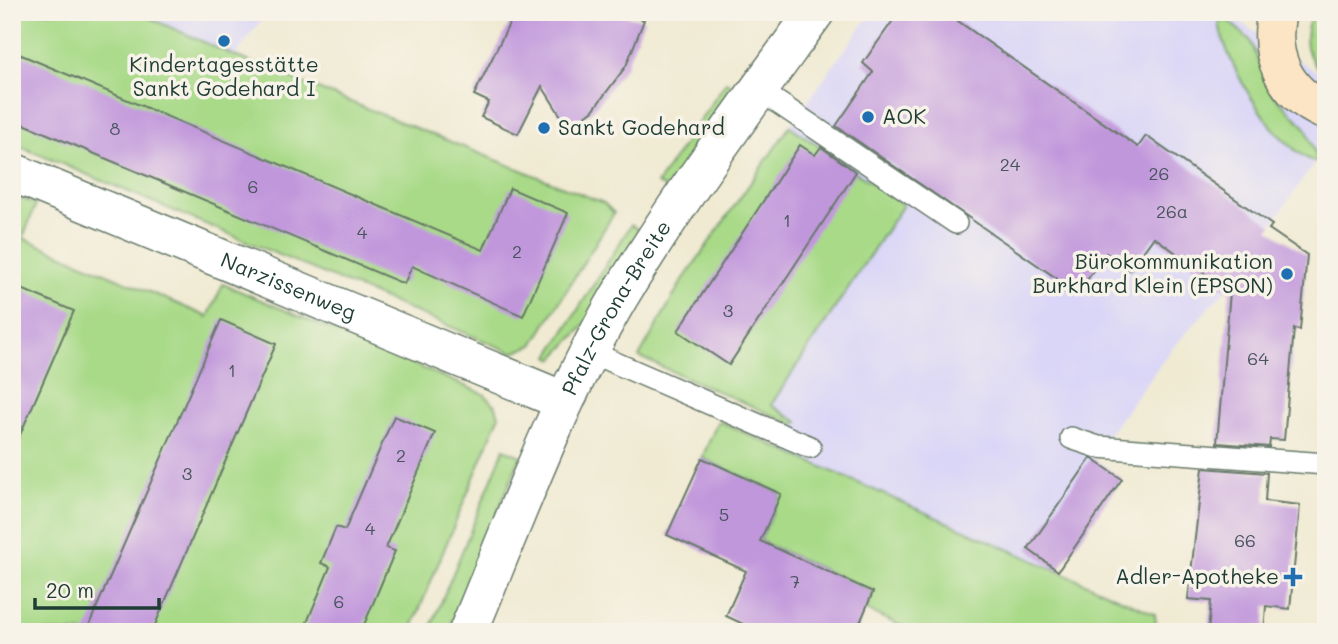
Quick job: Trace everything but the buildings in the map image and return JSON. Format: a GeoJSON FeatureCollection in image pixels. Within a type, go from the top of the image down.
{"type":"FeatureCollection","features":[{"type":"Feature","properties":{"kind":"street","name":"Pfalz-Grona-Breite"},"geometry":{"type":"LineString","coordinates":[[468,632],[564,401],[620,297],[759,90],[815,12]]}},
{"type":"Feature","properties":{"kind":"street"},"geometry":{"type":"LineString","coordinates":[[1244,12],[1275,27],[1281,71],[1289,84],[1312,105],[1326,110]]}},
{"type":"Feature","properties":{"kind":"street","name":"Narzissenweg"},"geometry":{"type":"LineString","coordinates":[[12,172],[564,401]]}},
{"type":"Feature","properties":{"kind":"lane"},"geometry":{"type":"LineString","coordinates":[[759,90],[956,223]]}},
{"type":"Feature","properties":{"kind":"lane"},"geometry":{"type":"LineString","coordinates":[[590,352],[810,447]]}},
{"type":"Feature","properties":{"kind":"lane"},"geometry":{"type":"LineString","coordinates":[[1071,438],[1098,447],[1326,464]]}},
{"type":"Feature","properties":{"kind":"shaded area","name":"Kindertagesstätte Sankt Godehard I"},"geometry":{"type":"Polygon","coordinates":[[[136,12],[267,12],[235,56],[136,12]]]}},
{"type":"Feature","properties":{"kind":"shaded area"},"geometry":{"type":"Polygon","coordinates":[[[872,12],[1224,12],[1326,78],[1326,147],[1226,289],[1170,351],[1092,457],[1122,479],[1058,571],[781,449],[797,422],[771,405],[903,205],[790,126],[872,12]]]}},
{"type":"Feature","properties":{"kind":"green space"},"geometry":{"type":"Polygon","coordinates":[[[12,12],[136,12],[235,56],[604,203],[614,213],[533,345],[513,353],[12,143],[12,12]]]}},
{"type":"Feature","properties":{"kind":"green space"},"geometry":{"type":"Polygon","coordinates":[[[1314,12],[1326,12],[1326,76],[1313,62],[1307,47],[1307,29],[1314,12]]]}},
{"type":"Feature","properties":{"kind":"green space"},"geometry":{"type":"Polygon","coordinates":[[[1224,17],[1250,40],[1272,93],[1306,128],[1319,164],[1286,142],[1256,104],[1224,41],[1219,23],[1224,17]]]}},
{"type":"Feature","properties":{"kind":"green space"},"geometry":{"type":"Polygon","coordinates":[[[726,82],[737,89],[669,189],[657,184],[726,82]]]}},
{"type":"Feature","properties":{"kind":"green space"},"geometry":{"type":"Polygon","coordinates":[[[790,126],[903,205],[771,405],[798,422],[795,425],[639,357],[681,283],[790,126]]]}},
{"type":"Feature","properties":{"kind":"green space"},"geometry":{"type":"Polygon","coordinates":[[[12,195],[36,204],[23,238],[208,317],[223,284],[484,394],[496,406],[499,417],[410,632],[12,632],[12,195]]]}},
{"type":"Feature","properties":{"kind":"green space"},"geometry":{"type":"Polygon","coordinates":[[[631,225],[641,231],[588,322],[553,359],[549,356],[631,225]]]}},
{"type":"Feature","properties":{"kind":"green space"},"geometry":{"type":"Polygon","coordinates":[[[718,421],[1155,614],[1156,632],[914,632],[866,610],[873,592],[760,541],[781,494],[702,458],[718,421]]]}},
{"type":"Feature","properties":{"kind":"green space"},"geometry":{"type":"Polygon","coordinates":[[[504,449],[521,456],[448,632],[429,632],[504,449]]]}},
{"type":"Feature","properties":{"kind":"place","name":"Kindertagesstätte Sankt Godehard I"},"geometry":{"type":"Point","coordinates":[224,41]}},
{"type":"Feature","properties":{"kind":"place","name":"AOK"},"geometry":{"type":"Point","coordinates":[868,117]}},
{"type":"Feature","properties":{"kind":"place","name":"Sankt Godehard"},"geometry":{"type":"Point","coordinates":[544,128]}},
{"type":"Feature","properties":{"kind":"place","name":"Bürokommunikation Burkhard Klein (EPSON)"},"geometry":{"type":"Point","coordinates":[1287,274]}},
{"type":"Feature","properties":{"kind":"place","name":"Adler-Apotheke"},"geometry":{"type":"Point","coordinates":[1293,577]}}]}
